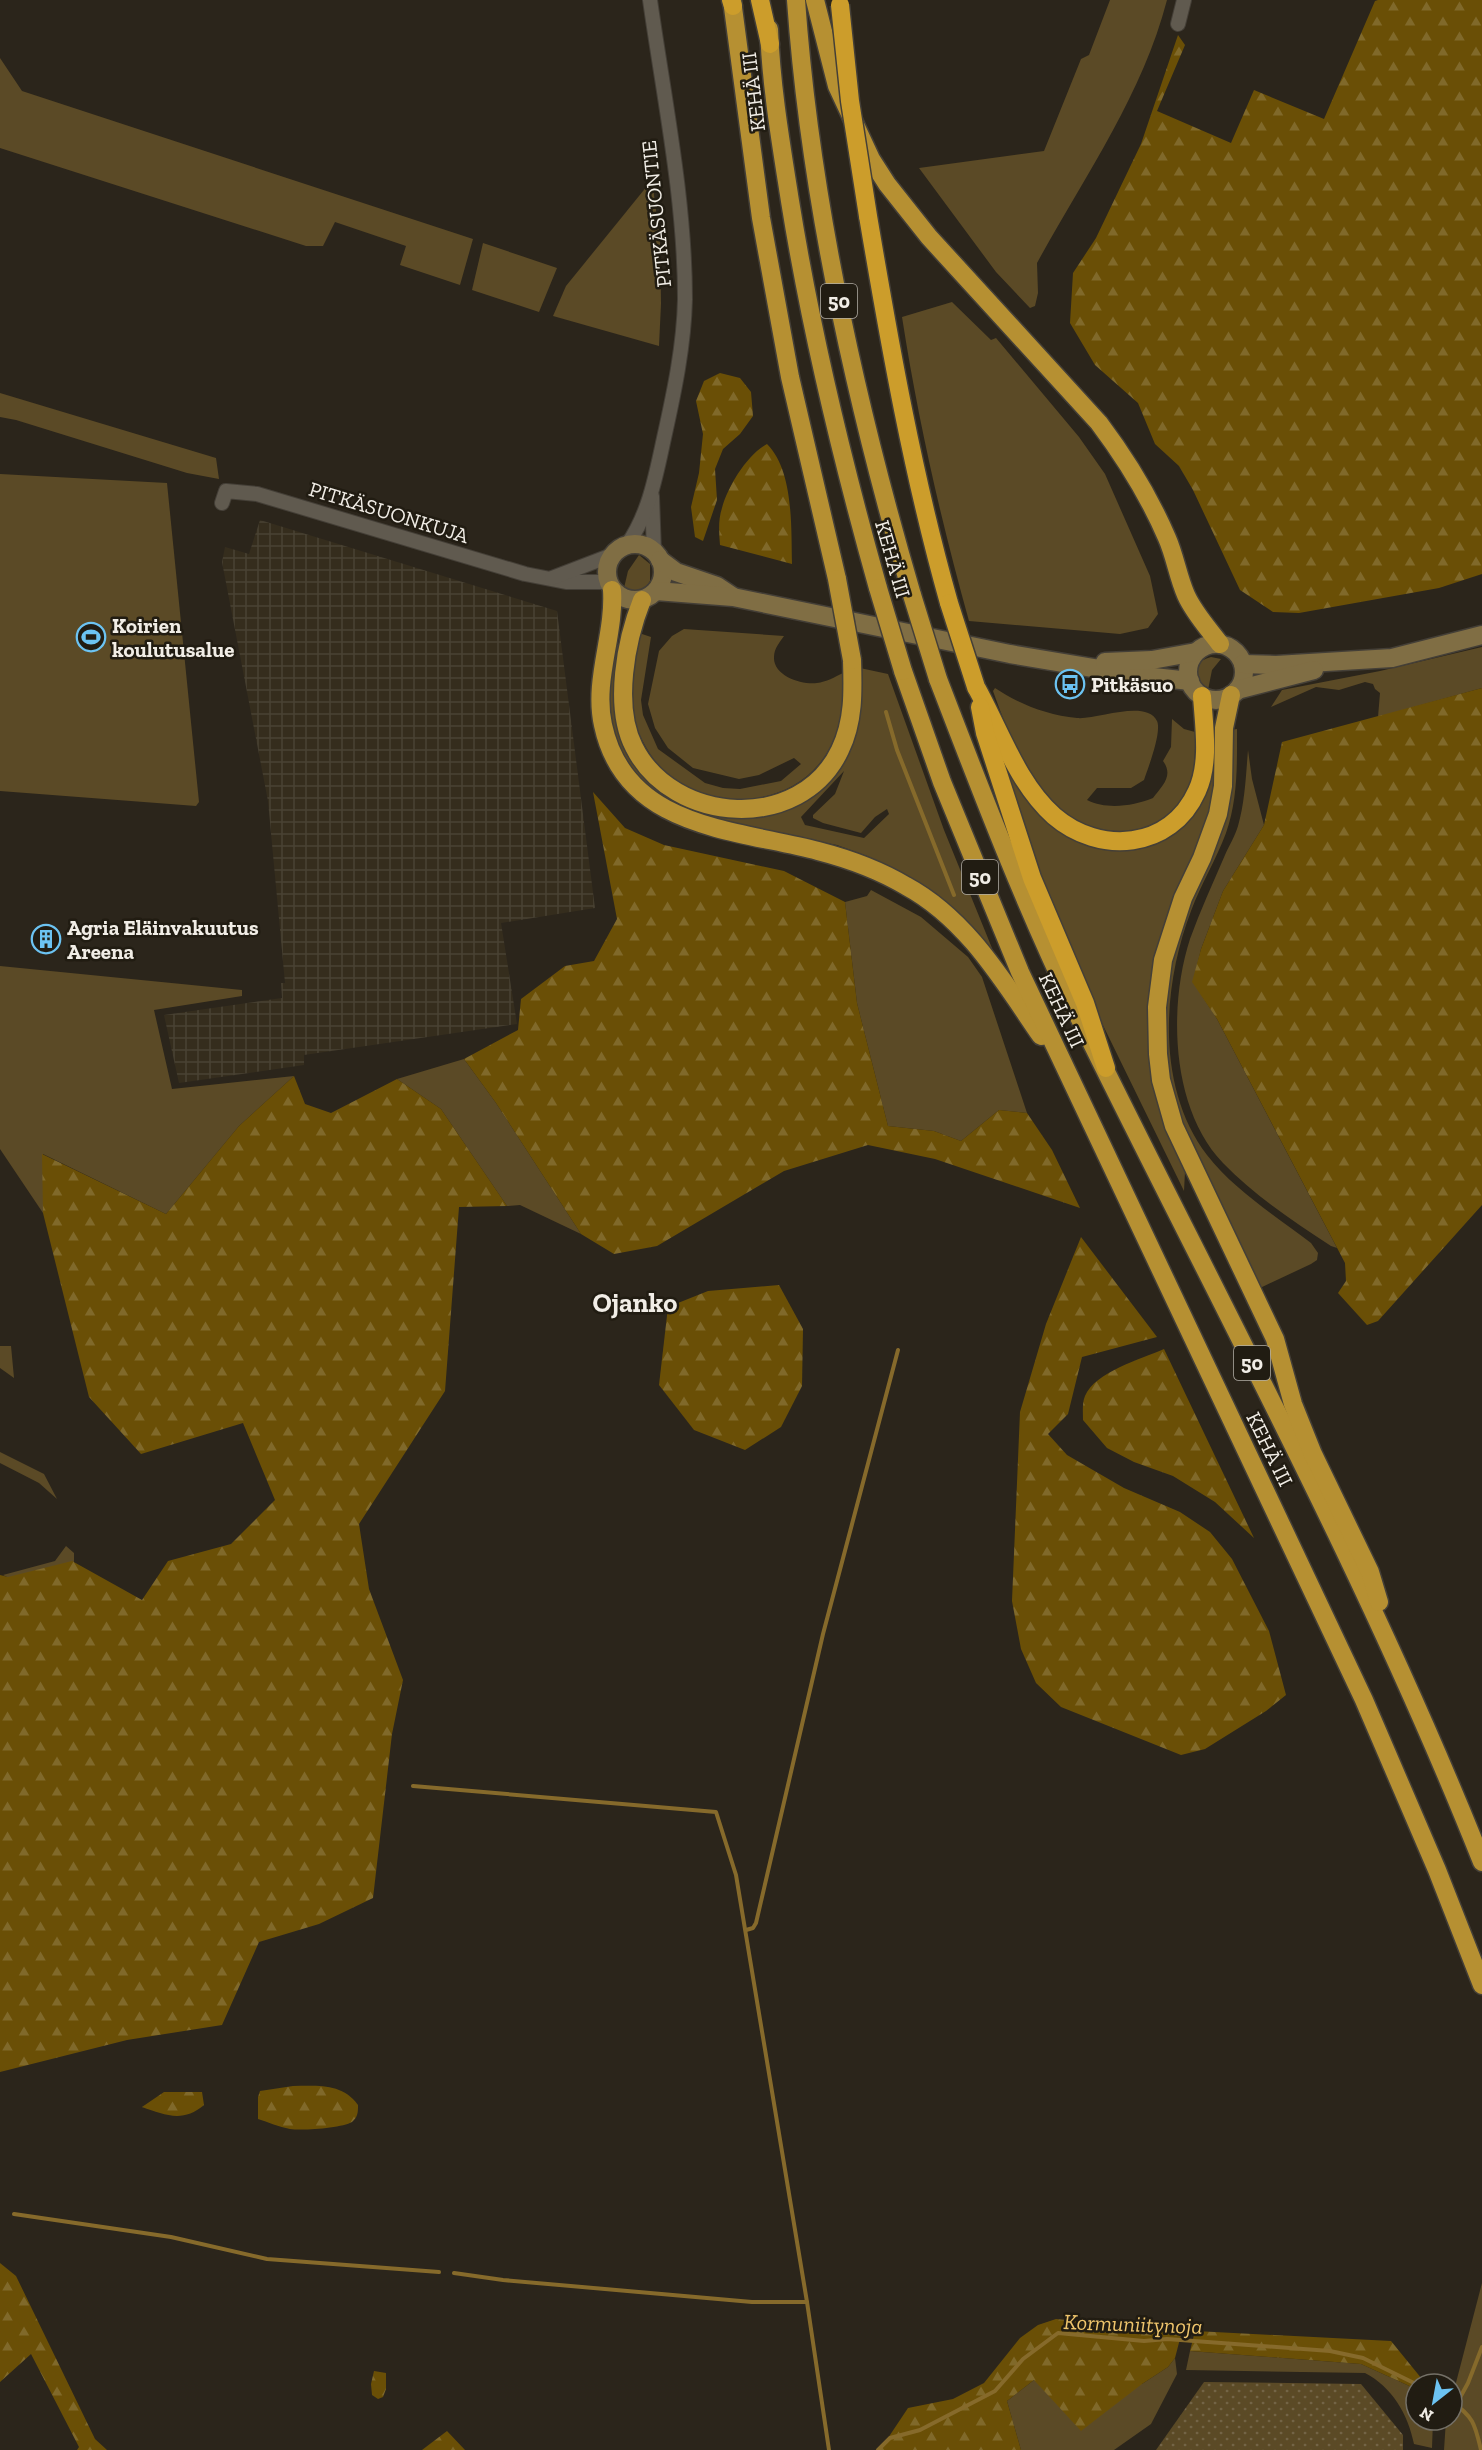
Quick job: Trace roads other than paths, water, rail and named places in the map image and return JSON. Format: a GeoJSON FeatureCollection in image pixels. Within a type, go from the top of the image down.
{"type":"FeatureCollection","features":[{"type":"Feature","properties":{"kind":"highway"},"geometry":{"type":"LineString","coordinates":[[760,0],[770,44]]}},
{"type":"Feature","properties":{"kind":"highway","name":"KEHÄ III"},"geometry":{"type":"LineString","coordinates":[[769,0],[770,44],[786,175],[814,334],[834,426],[903,671],[942,782],[980,877],[1069,1077],[1364,1700],[1437,1870],[1482,1985]]}},
{"type":"Feature","properties":{"kind":"highway","name":"KEHÄ III"},"geometry":{"type":"LineString","coordinates":[[796,0],[816,167],[835,281],[887,511],[938,679],[1018,880],[1076,1010],[1397,1658],[1482,1862]]}},
{"type":"Feature","properties":{"kind":"highway"},"geometry":{"type":"LineString","coordinates":[[815,0],[837,86],[871,159],[929,237],[1115,444],[1138,478],[1167,538],[1185,594],[1195,612],[1220,644]]}},
{"type":"Feature","properties":{"kind":"highway"},"geometry":{"type":"LineString","coordinates":[[649,595],[636,615],[622,695],[628,732],[643,761],[663,782],[687,798],[714,807],[740,810],[768,806],[796,795],[820,777],[832,764],[846,735],[853,694],[852,660],[837,579],[790,377],[761,218],[732,2]]}},
{"type":"Feature","properties":{"kind":"highway"},"geometry":{"type":"LineString","coordinates":[[840,3],[850,101],[868,216],[901,405],[928,529],[976,687],[985,733],[1010,812],[1032,878],[1085,1003],[1106,1068]]}},
{"type":"Feature","properties":{"kind":"highway"},"geometry":{"type":"LineString","coordinates":[[610,586],[612,622],[600,702],[603,725],[616,761],[642,792],[672,813],[696,824],[848,859],[909,887],[962,930],[984,954],[1069,1077]]}},
{"type":"Feature","properties":{"kind":"highway"},"geometry":{"type":"LineString","coordinates":[[976,687],[1008,752],[1041,802],[1070,828],[1088,836],[1119,843],[1151,836],[1166,827],[1190,804],[1198,790],[1203,773],[1205,748],[1202,696]]}},
{"type":"Feature","properties":{"kind":"highway"},"geometry":{"type":"LineString","coordinates":[[1234,692],[1224,728],[1223,786],[1218,814],[1202,858],[1183,898],[1163,960],[1156,1007],[1161,1080],[1174,1126],[1275,1339],[1293,1404],[1313,1454],[1370,1572],[1397,1658]]}},
{"type":"Feature","properties":{"kind":"main road"},"geometry":{"type":"LineString","coordinates":[[733,597],[717,586],[676,572],[657,556],[637,544],[620,550],[606,573],[610,586],[621,597],[631,600],[649,595],[733,597],[1010,654],[1135,675],[1190,681]]}},
{"type":"Feature","properties":{"kind":"main road"},"geometry":{"type":"LineString","coordinates":[[649,595],[663,576],[657,556]]}},
{"type":"Feature","properties":{"kind":"main road"},"geometry":{"type":"LineString","coordinates":[[1243,664],[1334,663],[1392,658],[1482,635]]}},
{"type":"Feature","properties":{"kind":"main road"},"geometry":{"type":"LineString","coordinates":[[1070,663],[1135,661],[1196,652],[1211,644],[1220,644],[1236,652],[1243,664],[1244,674],[1234,692]]}},
{"type":"Feature","properties":{"kind":"main road"},"geometry":{"type":"LineString","coordinates":[[1196,652],[1188,672],[1190,681],[1194,690],[1212,699],[1222,699],[1234,692],[1334,663]]}},
{"type":"Feature","properties":{"kind":"street","name":"PITKÄSUONTIE"},"geometry":{"type":"LineString","coordinates":[[620,550],[637,531],[652,494],[678,371],[685,301],[682,234],[650,0]]}},
{"type":"Feature","properties":{"kind":"street"},"geometry":{"type":"LineString","coordinates":[[1178,24],[1179,12],[1184,0]]}},
{"type":"Feature","properties":{"kind":"street","name":"PITKÄSUONKUJA"},"geometry":{"type":"LineString","coordinates":[[222,503],[226,491],[257,494],[510,570],[566,582],[610,586]]}},
{"type":"Feature","properties":{"kind":"street","name":"PITKÄSUONTIE"},"geometry":{"type":"LineString","coordinates":[[652,494],[657,556]]}},
{"type":"Feature","properties":{"kind":"street"},"geometry":{"type":"LineString","coordinates":[[552,578],[620,550]]}},
{"type":"Feature","properties":{"kind":"waterway"},"geometry":{"type":"LineString","coordinates":[[886,712],[897,750],[954,895]]}},
{"type":"Feature","properties":{"kind":"waterway"},"geometry":{"type":"LineString","coordinates":[[746,1930],[753,1928],[756,1923],[823,1634],[898,1350]]}},
{"type":"Feature","properties":{"kind":"waterway"},"geometry":{"type":"LineString","coordinates":[[413,1786],[716,1812],[736,1875],[807,2302]]}},
{"type":"Feature","properties":{"kind":"waterway"},"geometry":{"type":"LineString","coordinates":[[14,2214],[171,2237],[267,2259],[439,2272]]}},
{"type":"Feature","properties":{"kind":"waterway"},"geometry":{"type":"LineString","coordinates":[[454,2273],[503,2280],[752,2302],[807,2302],[829,2450]]}},
{"type":"Feature","properties":{"kind":"waterway","name":"Kormuniitynoja"},"geometry":{"type":"LineString","coordinates":[[878,2450],[890,2438],[920,2430],[995,2391],[1023,2359],[1058,2333],[1144,2341],[1167,2339],[1330,2351],[1363,2358],[1404,2378]]}},
{"type":"Feature","properties":{"kind":"waterway"},"geometry":{"type":"LineString","coordinates":[[1464,2390],[1482,2347]]}},
{"type":"Feature","properties":{"kind":"waterway"},"geometry":{"type":"LineString","coordinates":[[1464,2411],[1472,2422],[1481,2450]]}},
{"type":"Feature","properties":{"kind":"place","name":"Koirien koulutusalue"},"geometry":{"type":"Point","coordinates":[91,637]}},
{"type":"Feature","properties":{"kind":"place","name":"Pitkäsuo"},"geometry":{"type":"Point","coordinates":[1070,684]}},
{"type":"Feature","properties":{"kind":"place","name":"Agria Eläinvakuutus Areena"},"geometry":{"type":"Point","coordinates":[46,939]}},
{"type":"Feature","properties":{"kind":"district","name":"Ojanko"},"geometry":{"type":"Point","coordinates":[635,1303]}}]}
